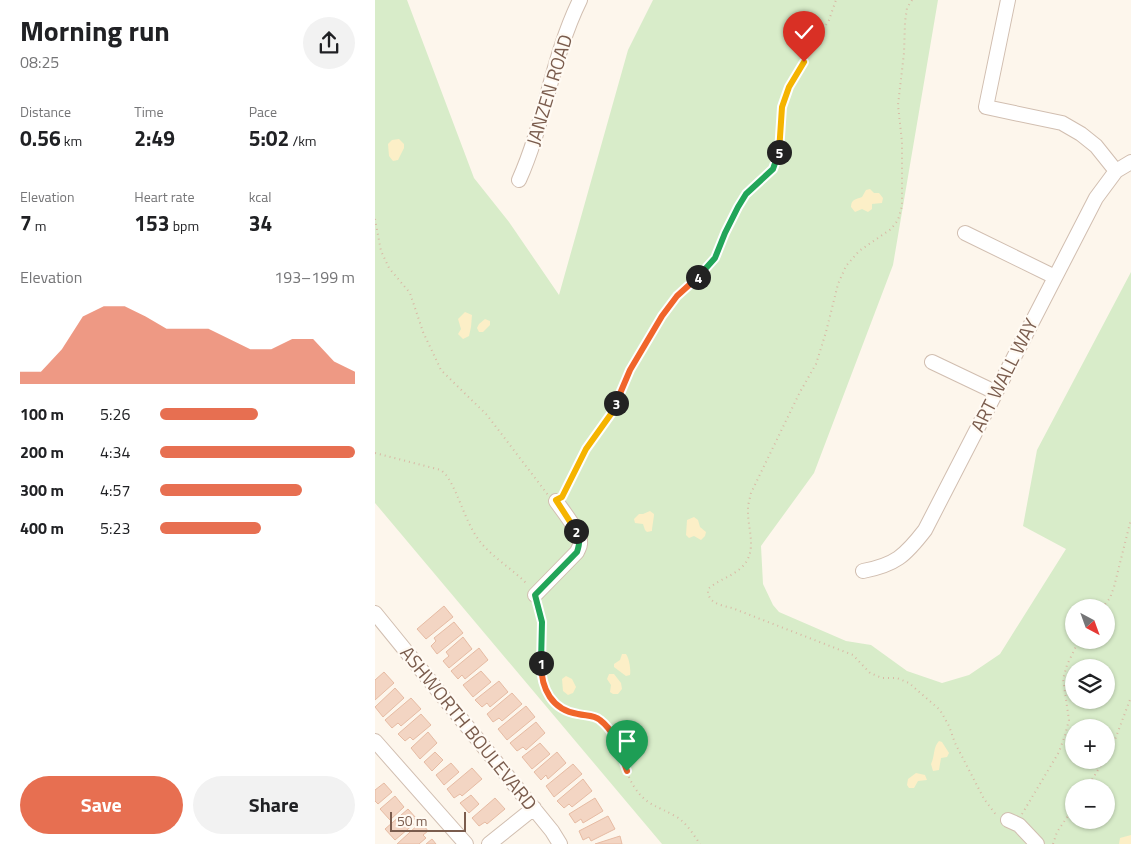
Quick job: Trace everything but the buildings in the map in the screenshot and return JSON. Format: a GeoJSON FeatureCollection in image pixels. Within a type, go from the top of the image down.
{"type":"FeatureCollection","features":[{"type":"Feature","properties":{"kind":"street","name":"JANZEN ROAD"},"geometry":{"type":"LineString","coordinates":[[519,180],[529,157],[567,30],[580,0]]}},
{"type":"Feature","properties":{"kind":"street"},"geometry":{"type":"LineString","coordinates":[[1008,0],[986,107],[1062,123],[1081,134],[1096,146],[1116,171]]}},
{"type":"Feature","properties":{"kind":"street","name":"ART WALL WAY"},"geometry":{"type":"LineString","coordinates":[[863,572],[890,564],[915,543],[925,530],[1096,198],[1116,171],[1131,162]]}},
{"type":"Feature","properties":{"kind":"street"},"geometry":{"type":"LineString","coordinates":[[965,233],[1055,277]]}},
{"type":"Feature","properties":{"kind":"street"},"geometry":{"type":"LineString","coordinates":[[932,362],[995,392]]}},
{"type":"Feature","properties":{"kind":"street"},"geometry":{"type":"LineString","coordinates":[[535,595],[577,552],[580,544],[580,538],[556,500]]}},
{"type":"Feature","properties":{"kind":"street","name":"ASHWORTH BOULEVARD"},"geometry":{"type":"LineString","coordinates":[[375,614],[552,830],[561,844]]}},
{"type":"Feature","properties":{"kind":"street"},"geometry":{"type":"LineString","coordinates":[[375,741],[466,844]]}},
{"type":"Feature","properties":{"kind":"street"},"geometry":{"type":"LineString","coordinates":[[489,844],[534,808]]}},
{"type":"Feature","properties":{"kind":"street"},"geometry":{"type":"LineString","coordinates":[[1008,820],[1019,825],[1037,844]]}},
{"type":"Feature","properties":{"kind":"path"},"geometry":{"type":"LineString","coordinates":[[375,219],[381,251],[389,268],[409,293],[423,332],[441,370],[487,415],[550,497],[556,500],[562,497],[586,449],[611,414],[630,370],[662,316],[682,292],[709,266],[715,258],[725,233],[746,194],[773,169],[779,152],[782,107],[789,87],[829,20],[837,0]]}},
{"type":"Feature","properties":{"kind":"path"},"geometry":{"type":"LineString","coordinates":[[912,0],[907,8],[905,22],[898,106],[902,142],[902,206],[898,220],[891,229],[859,251],[846,266],[838,284],[816,364],[800,392],[751,493],[748,508],[751,548],[747,560],[740,568],[708,589],[708,596],[717,604],[732,608],[853,656],[870,673],[882,678],[897,678],[909,683],[940,710],[984,799],[999,817],[1008,820],[1016,819],[1024,812],[1059,752],[1069,720],[1063,679],[1075,649]]}},
{"type":"Feature","properties":{"kind":"path"},"geometry":{"type":"LineString","coordinates":[[375,453],[441,470],[447,476],[477,536],[486,548],[512,569],[535,595],[542,622],[541,675],[555,705],[567,712],[598,718],[609,728],[616,739],[634,787],[645,801],[675,815],[700,844]]}},
{"type":"Feature","properties":{"kind":"path"},"geometry":{"type":"LineString","coordinates":[[1109,599],[1131,519]]}},
{"type":"Feature","properties":{"kind":"path"},"geometry":{"type":"LineString","coordinates":[[1115,739],[1131,697]]}},
{"type":"Feature","properties":{"kind":"path"},"geometry":{"type":"LineString","coordinates":[[1053,844],[1057,832],[1065,820]]}},
{"type":"Feature","properties":{"kind":"green space"},"geometry":{"type":"Polygon","coordinates":[[[375,0],[407,0],[474,178],[509,222],[559,295],[628,50],[653,0],[938,0],[893,265],[814,473],[761,546],[763,584],[773,605],[779,612],[846,641],[871,645],[907,671],[942,683],[969,675],[1000,654],[1066,549],[1023,526],[1037,450],[1131,272],[1131,844],[662,844],[375,503],[375,0]]]}},
{"type":"Feature","properties":{"kind":"sand"},"geometry":{"type":"Polygon","coordinates":[[[399,139],[404,144],[404,148],[398,160],[393,161],[389,156],[388,144],[392,140],[399,139]]]}},
{"type":"Feature","properties":{"kind":"sand"},"geometry":{"type":"Polygon","coordinates":[[[870,189],[874,193],[879,193],[883,198],[882,203],[872,204],[872,209],[868,212],[862,209],[855,212],[851,207],[852,202],[862,197],[866,190],[870,189]]]}},
{"type":"Feature","properties":{"kind":"sand"},"geometry":{"type":"Polygon","coordinates":[[[465,312],[472,315],[469,336],[463,339],[458,334],[461,329],[458,319],[465,312]]]}},
{"type":"Feature","properties":{"kind":"sand"},"geometry":{"type":"Polygon","coordinates":[[[485,319],[490,321],[490,325],[483,332],[479,332],[477,328],[485,319]]]}},
{"type":"Feature","properties":{"kind":"sand"},"geometry":{"type":"Polygon","coordinates":[[[650,511],[654,514],[652,531],[647,532],[643,524],[635,523],[634,519],[639,514],[650,511]]]}},
{"type":"Feature","properties":{"kind":"sand"},"geometry":{"type":"Polygon","coordinates":[[[694,517],[698,520],[700,527],[706,532],[701,540],[694,536],[689,538],[686,535],[687,520],[694,517]]]}},
{"type":"Feature","properties":{"kind":"sand"},"geometry":{"type":"Polygon","coordinates":[[[622,654],[626,654],[628,658],[630,675],[626,676],[614,667],[614,664],[620,660],[622,654]]]}},
{"type":"Feature","properties":{"kind":"sand"},"geometry":{"type":"Polygon","coordinates":[[[609,674],[614,674],[621,683],[622,689],[618,694],[610,692],[611,685],[607,679],[609,674]]]}},
{"type":"Feature","properties":{"kind":"sand"},"geometry":{"type":"Polygon","coordinates":[[[566,676],[572,679],[576,687],[573,693],[568,695],[563,691],[562,679],[566,676]]]}},
{"type":"Feature","properties":{"kind":"sand"},"geometry":{"type":"Polygon","coordinates":[[[939,741],[942,742],[949,753],[947,757],[941,758],[939,770],[933,771],[931,764],[939,741]]]}},
{"type":"Feature","properties":{"kind":"sand"},"geometry":{"type":"Polygon","coordinates":[[[916,773],[925,775],[927,780],[918,781],[914,788],[909,788],[907,785],[908,779],[916,773]]]}},
{"type":"Feature","properties":{"kind":"sand"},"geometry":{"type":"Polygon","coordinates":[[[1131,835],[1131,844],[1119,844],[1120,838],[1131,835]]]}},
{"type":"Feature","properties":{"kind":"route"},"geometry":{"type":"LineString","coordinates":[[627,771],[616,739],[609,728],[598,718],[567,712],[555,705],[541,675],[542,622],[541,612],[535,595],[577,552],[580,544],[580,538],[556,500],[562,497],[586,449],[611,414],[630,370],[662,316],[677,296],[709,266],[715,258],[730,222],[746,194],[773,169],[779,152],[782,107],[789,87],[804,62]]}}]}
